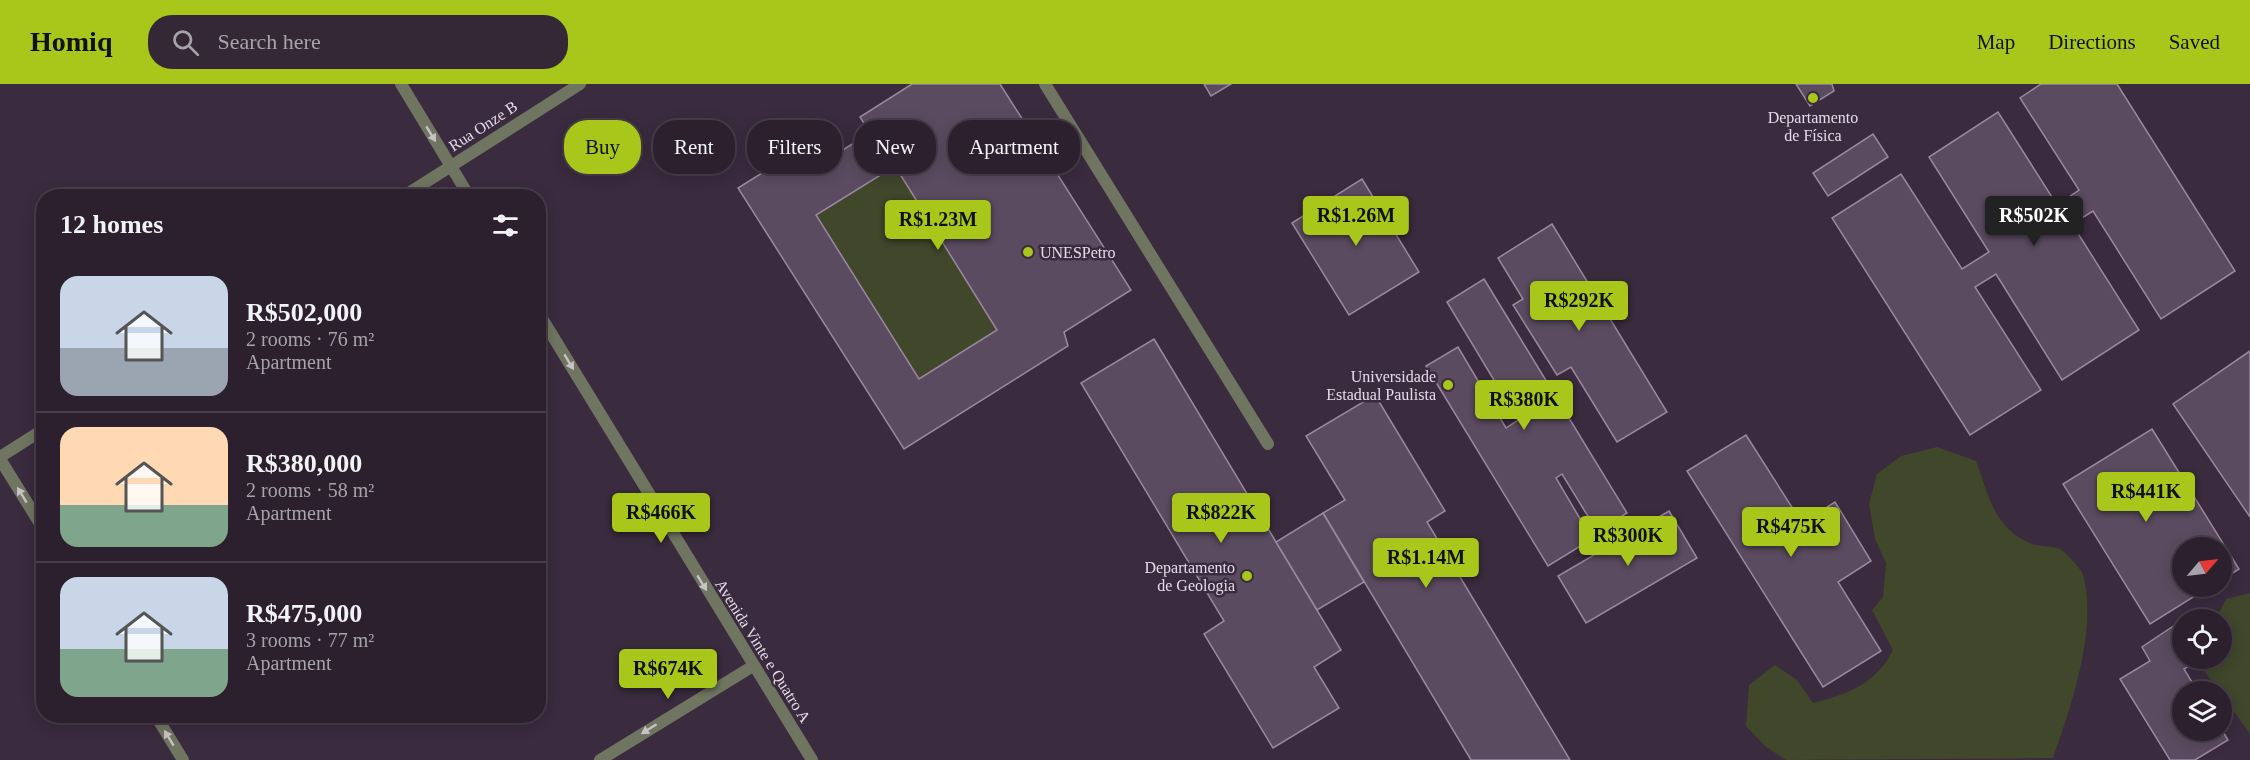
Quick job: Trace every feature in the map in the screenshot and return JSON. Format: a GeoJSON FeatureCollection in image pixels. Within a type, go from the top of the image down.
{"type":"FeatureCollection","features":[{"type":"Feature","properties":{"kind":"street"},"geometry":{"type":"LineString","coordinates":[[400,84],[465,189]]}},
{"type":"Feature","properties":{"kind":"street","name":"Rua Onze B"},"geometry":{"type":"LineString","coordinates":[[415,189],[580,84]]}},
{"type":"Feature","properties":{"kind":"street"},"geometry":{"type":"LineString","coordinates":[[1044,84],[1268,444]]}},
{"type":"Feature","properties":{"kind":"street","name":"Avenida Vinte e Quatro A"},"geometry":{"type":"LineString","coordinates":[[546,325],[812,760]]}},
{"type":"Feature","properties":{"kind":"street"},"geometry":{"type":"LineString","coordinates":[[36,434],[0,458],[36,517]]}},
{"type":"Feature","properties":{"kind":"street"},"geometry":{"type":"LineString","coordinates":[[600,760],[753,666]]}},
{"type":"Feature","properties":{"kind":"street"},"geometry":{"type":"LineString","coordinates":[[160,723],[183,760]]}},
{"type":"Feature","properties":{"kind":"green space"},"geometry":{"type":"Polygon","coordinates":[[[882,174],[900,174],[997,330],[919,379],[816,215],[882,174]]]}},
{"type":"Feature","properties":{"kind":"green space"},"geometry":{"type":"Polygon","coordinates":[[[1937,447],[1976,461],[1989,499],[2009,530],[2032,544],[2060,549],[2083,575],[2087,596],[2085,643],[2074,692],[2053,758],[1786,760],[1765,746],[1746,726],[1749,685],[1775,665],[1797,680],[1813,703],[1838,696],[1860,686],[1886,662],[1893,650],[1872,610],[1883,597],[1886,563],[1875,539],[1869,504],[1877,474],[1901,456],[1937,447]]]}},
{"type":"Feature","properties":{"kind":"green space"},"geometry":{"type":"Polygon","coordinates":[[[2250,593],[2250,734],[2232,709],[2232,681],[2212,681],[2203,669],[2232,669],[2232,609],[2221,609],[2226,599],[2250,593]]]}},
{"type":"Feature","properties":{"kind":"building","name":"UNESPetro"},"geometry":{"type":"Polygon","coordinates":[[[912,84],[1000,84],[1023,120],[948,120],[948,174],[1057,174],[1131,290],[1064,332],[1068,346],[904,449],[738,188],[760,174],[842,174],[842,150],[854,143],[854,174],[882,174],[816,215],[919,379],[997,330],[900,174],[936,174],[936,120],[862,120],[860,117],[912,84]]]}},
{"type":"Feature","properties":{"kind":"building"},"geometry":{"type":"Polygon","coordinates":[[[1204,84],[1231,84],[1211,96],[1204,84]]]}},
{"type":"Feature","properties":{"kind":"building","name":"Departamento de Física"},"geometry":{"type":"Polygon","coordinates":[[[1796,84],[1832,84],[1834,91],[1810,106],[1796,84]]]}},
{"type":"Feature","properties":{"kind":"building"},"geometry":{"type":"Polygon","coordinates":[[[2041,84],[2117,84],[2235,271],[2161,319],[2093,211],[2072,224],[2139,330],[2062,380],[1996,274],[1975,287],[2041,390],[1970,435],[1832,218],[1901,174],[1962,269],[1989,252],[1929,157],[1998,112],[2057,205],[2079,190],[2020,98],[2041,84]]]}},
{"type":"Feature","properties":{"kind":"building"},"geometry":{"type":"Polygon","coordinates":[[[1873,134],[1888,157],[1828,196],[1813,173],[1873,134]]]}},
{"type":"Feature","properties":{"kind":"building"},"geometry":{"type":"Polygon","coordinates":[[[1362,179],[1419,272],[1349,315],[1292,223],[1362,179]]]}},
{"type":"Feature","properties":{"kind":"building"},"geometry":{"type":"Polygon","coordinates":[[[1552,224],[1667,412],[1617,442],[1571,367],[1557,375],[1513,305],[1523,299],[1498,258],[1552,224]]]}},
{"type":"Feature","properties":{"kind":"building"},"geometry":{"type":"Polygon","coordinates":[[[1484,279],[1627,513],[1597,531],[1562,474],[1556,478],[1592,539],[1548,566],[1426,366],[1458,347],[1506,428],[1518,420],[1447,302],[1484,279]]]}},
{"type":"Feature","properties":{"kind":"building","name":"Departamento de Geologia"},"geometry":{"type":"Polygon","coordinates":[[[1154,339],[1341,650],[1314,667],[1339,708],[1273,748],[1204,634],[1224,621],[1081,383],[1154,339]]]}},
{"type":"Feature","properties":{"kind":"building"},"geometry":{"type":"Polygon","coordinates":[[[2250,351],[2250,517],[2173,404],[2250,351]]]}},
{"type":"Feature","properties":{"kind":"building"},"geometry":{"type":"Polygon","coordinates":[[[1375,395],[1445,511],[1427,522],[1570,760],[1471,760],[1323,513],[1345,500],[1306,436],[1375,395]]]}},
{"type":"Feature","properties":{"kind":"building"},"geometry":{"type":"Polygon","coordinates":[[[2152,429],[2219,537],[2172,537],[2172,597],[2193,597],[2150,624],[2063,484],[2152,429]]]}},
{"type":"Feature","properties":{"kind":"building"},"geometry":{"type":"Polygon","coordinates":[[[1746,435],[1802,523],[1835,502],[1871,561],[1838,582],[1881,651],[1823,687],[1687,471],[1746,435]]]}},
{"type":"Feature","properties":{"kind":"building"},"geometry":{"type":"Polygon","coordinates":[[[1669,511],[1697,558],[1586,623],[1558,576],[1669,511]]]}},
{"type":"Feature","properties":{"kind":"building"},"geometry":{"type":"Polygon","coordinates":[[[1323,513],[1364,582],[1317,610],[1276,542],[1323,513]]]}},
{"type":"Feature","properties":{"kind":"building"},"geometry":{"type":"Polygon","coordinates":[[[2232,558],[2239,569],[2232,574],[2232,558]]]}},
{"type":"Feature","properties":{"kind":"building"},"geometry":{"type":"Polygon","coordinates":[[[2172,627],[2172,669],[2184,669],[2191,681],[2172,681],[2172,741],[2226,741],[2195,760],[2170,760],[2120,679],[2150,661],[2142,647],[2172,627]]]}},
{"type":"Feature","properties":{"kind":"place","name":"Departamento de Física"},"geometry":{"type":"Point","coordinates":[1813,98]}},
{"type":"Feature","properties":{"kind":"place","name":"UNESPetro"},"geometry":{"type":"Point","coordinates":[1028,252]}},
{"type":"Feature","properties":{"kind":"place","name":"Universidade Estadual Paulista"},"geometry":{"type":"Point","coordinates":[1448,385]}},
{"type":"Feature","properties":{"kind":"place","name":"Departamento de Geologia"},"geometry":{"type":"Point","coordinates":[1247,576]}}]}
